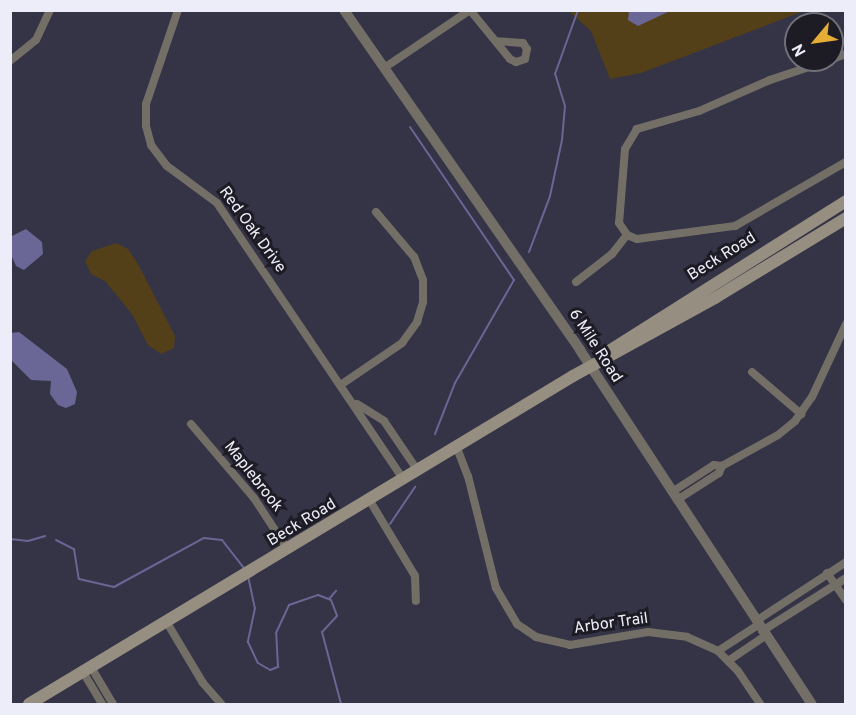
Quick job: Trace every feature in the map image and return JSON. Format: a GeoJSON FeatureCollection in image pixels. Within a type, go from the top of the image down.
{"type":"FeatureCollection","features":[{"type":"Feature","properties":{"kind":"main road","name":"Beck Road"},"geometry":{"type":"LineString","coordinates":[[589,366],[617,343],[846,201]]}},
{"type":"Feature","properties":{"kind":"main road","name":"Beck Road"},"geometry":{"type":"LineString","coordinates":[[29,705],[370,501],[589,366],[715,298],[846,218]]}},
{"type":"Feature","properties":{"kind":"street"},"geometry":{"type":"LineString","coordinates":[[10,62],[36,40],[50,10]]}},
{"type":"Feature","properties":{"kind":"street","name":"Red Oak Drive"},"geometry":{"type":"LineString","coordinates":[[178,10],[146,104],[146,126],[151,145],[167,166],[217,203],[342,384],[404,480]]}},
{"type":"Feature","properties":{"kind":"street","name":"6 Mile Road"},"geometry":{"type":"LineString","coordinates":[[344,10],[589,366],[812,705]]}},
{"type":"Feature","properties":{"kind":"street"},"geometry":{"type":"LineString","coordinates":[[384,68],[470,10],[496,41]]}},
{"type":"Feature","properties":{"kind":"street"},"geometry":{"type":"LineString","coordinates":[[794,72],[770,80],[699,111],[637,129],[625,149],[618,210],[619,223],[627,235],[649,238],[735,226],[846,162]]}},
{"type":"Feature","properties":{"kind":"street"},"geometry":{"type":"LineString","coordinates":[[342,384],[402,343],[417,322],[423,302],[423,280],[414,257],[376,212]]}},
{"type":"Feature","properties":{"kind":"street"},"geometry":{"type":"LineString","coordinates":[[576,282],[612,255],[627,235]]}},
{"type":"Feature","properties":{"kind":"street"},"geometry":{"type":"LineString","coordinates":[[674,496],[714,465],[722,466],[778,435],[801,414],[846,324]]}},
{"type":"Feature","properties":{"kind":"street"},"geometry":{"type":"LineString","coordinates":[[752,372],[801,414]]}},
{"type":"Feature","properties":{"kind":"street","name":"Red Oak Drive"},"geometry":{"type":"LineString","coordinates":[[354,402],[384,422],[418,471]]}},
{"type":"Feature","properties":{"kind":"street","name":"Maplebrook"},"geometry":{"type":"LineString","coordinates":[[191,424],[254,498],[288,550]]}},
{"type":"Feature","properties":{"kind":"street","name":"Arbor Trail"},"geometry":{"type":"LineString","coordinates":[[457,447],[468,476],[500,599],[527,632],[548,642],[570,645],[658,632],[687,637],[718,651],[761,705],[768,705]]}},
{"type":"Feature","properties":{"kind":"street"},"geometry":{"type":"LineString","coordinates":[[370,501],[415,576],[416,601]]}},
{"type":"Feature","properties":{"kind":"street"},"geometry":{"type":"LineString","coordinates":[[728,661],[760,628],[827,573],[846,562]]}},
{"type":"Feature","properties":{"kind":"street"},"geometry":{"type":"LineString","coordinates":[[827,573],[846,600]]}},
{"type":"Feature","properties":{"kind":"street"},"geometry":{"type":"LineString","coordinates":[[718,651],[846,578]]}},
{"type":"Feature","properties":{"kind":"street"},"geometry":{"type":"LineString","coordinates":[[166,621],[203,683],[221,705]]}},
{"type":"Feature","properties":{"kind":"street"},"geometry":{"type":"LineString","coordinates":[[87,669],[102,705]]}},
{"type":"Feature","properties":{"kind":"street"},"geometry":{"type":"LineString","coordinates":[[87,669],[113,705]]}},
{"type":"Feature","properties":{"kind":"shaded area"},"geometry":{"type":"Polygon","coordinates":[[[629,10],[670,11],[638,26],[628,20],[629,10]]]}},
{"type":"Feature","properties":{"kind":"shaded area"},"geometry":{"type":"Polygon","coordinates":[[[569,11],[804,11],[784,12],[784,19],[641,73],[610,79],[591,31],[569,11]]]}},
{"type":"Feature","properties":{"kind":"shaded area"},"geometry":{"type":"Polygon","coordinates":[[[26,229],[42,242],[43,254],[24,270],[16,266],[11,255],[10,237],[26,229]]]}},
{"type":"Feature","properties":{"kind":"shaded area"},"geometry":{"type":"Polygon","coordinates":[[[116,243],[128,249],[138,264],[175,336],[174,348],[161,354],[148,345],[132,314],[105,281],[91,274],[85,261],[92,251],[116,243]]]}},
{"type":"Feature","properties":{"kind":"shaded area"},"geometry":{"type":"Polygon","coordinates":[[[19,332],[67,369],[77,392],[75,404],[66,408],[58,405],[50,394],[51,381],[31,380],[11,360],[11,333],[19,332]]]}},
{"type":"Feature","properties":{"kind":"waterway"},"geometry":{"type":"LineString","coordinates":[[529,252],[550,196],[562,140],[565,106],[555,74],[578,10]]}},
{"type":"Feature","properties":{"kind":"waterway"},"geometry":{"type":"LineString","coordinates":[[410,127],[514,280],[455,383],[435,434]]}},
{"type":"Feature","properties":{"kind":"waterway"},"geometry":{"type":"LineString","coordinates":[[390,524],[415,487]]}},
{"type":"Feature","properties":{"kind":"waterway"},"geometry":{"type":"LineString","coordinates":[[10,539],[28,541],[45,536]]}},
{"type":"Feature","properties":{"kind":"waterway"},"geometry":{"type":"LineString","coordinates":[[56,540],[74,549],[79,579],[114,587],[204,538],[222,540],[244,568]]}},
{"type":"Feature","properties":{"kind":"waterway"},"geometry":{"type":"LineString","coordinates":[[248,576],[255,608],[248,642],[258,663],[270,670],[278,667],[276,633],[289,605],[318,595],[331,600],[337,616],[322,632],[341,704]]}},
{"type":"Feature","properties":{"kind":"waterway"},"geometry":{"type":"LineString","coordinates":[[329,599],[336,591]]}}]}
